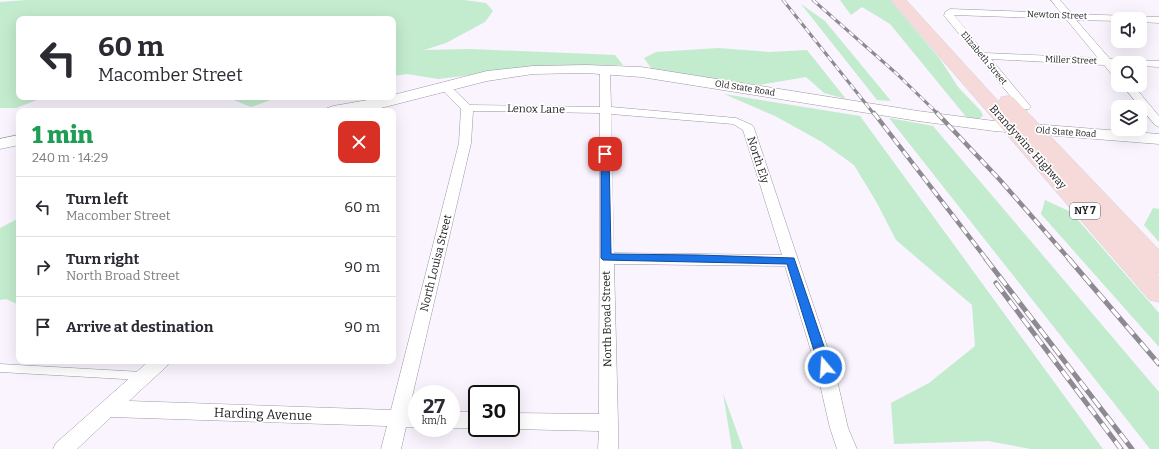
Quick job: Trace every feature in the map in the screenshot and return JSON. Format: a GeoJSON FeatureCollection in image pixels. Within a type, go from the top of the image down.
{"type":"FeatureCollection","features":[{"type":"Feature","properties":{"kind":"main road","name":"Brandywine Highway"},"geometry":{"type":"LineString","coordinates":[[898,0],[1159,293]]}},
{"type":"Feature","properties":{"kind":"main road","name":"Brandywine Highway"},"geometry":{"type":"LineString","coordinates":[[914,0],[1159,265]]}},
{"type":"Feature","properties":{"kind":"street"},"geometry":{"type":"LineString","coordinates":[[1055,0],[1111,66]]}},
{"type":"Feature","properties":{"kind":"street","name":"Newton Street"},"geometry":{"type":"LineString","coordinates":[[956,11],[1159,20]]}},
{"type":"Feature","properties":{"kind":"street","name":"Elizabeth Street"},"geometry":{"type":"LineString","coordinates":[[956,11],[950,12],[949,16],[1025,107]]}},
{"type":"Feature","properties":{"kind":"street","name":"Miller Street"},"geometry":{"type":"LineString","coordinates":[[982,56],[1159,64]]}},
{"type":"Feature","properties":{"kind":"street","name":"Old State Road"},"geometry":{"type":"LineString","coordinates":[[396,99],[487,76],[533,70],[605,70],[648,73],[944,120],[1011,128],[1159,139]]}},
{"type":"Feature","properties":{"kind":"street","name":"North Broad Street"},"geometry":{"type":"LineString","coordinates":[[605,70],[609,423],[608,449]]}},
{"type":"Feature","properties":{"kind":"street"},"geometry":{"type":"LineString","coordinates":[[444,86],[467,108]]}},
{"type":"Feature","properties":{"kind":"street"},"geometry":{"type":"LineString","coordinates":[[1133,92],[1159,123]]}},
{"type":"Feature","properties":{"kind":"street","name":"Old State Road"},"geometry":{"type":"LineString","coordinates":[[354,108],[392,100]]}},
{"type":"Feature","properties":{"kind":"street","name":"Lenox Lane"},"geometry":{"type":"LineString","coordinates":[[467,108],[605,110]]}},
{"type":"Feature","properties":{"kind":"street","name":"North Louisa Street"},"geometry":{"type":"LineString","coordinates":[[391,449],[465,143],[467,108]]}},
{"type":"Feature","properties":{"kind":"street","name":"North Ely"},"geometry":{"type":"LineString","coordinates":[[605,110],[736,121],[748,128],[825,367],[839,428],[847,449]]}},
{"type":"Feature","properties":{"kind":"street"},"geometry":{"type":"LineString","coordinates":[[0,144],[16,141]]}},
{"type":"Feature","properties":{"kind":"street"},"geometry":{"type":"LineString","coordinates":[[606,258],[698,258],[791,261]]}},
{"type":"Feature","properties":{"kind":"street"},"geometry":{"type":"LineString","coordinates":[[63,449],[158,364]]}},
{"type":"Feature","properties":{"kind":"street","name":"Harding Avenue"},"geometry":{"type":"LineString","coordinates":[[108,408],[408,418]]}},
{"type":"Feature","properties":{"kind":"street"},"geometry":{"type":"LineString","coordinates":[[520,421],[609,423]]}},
{"type":"Feature","properties":{"kind":"lane"},"geometry":{"type":"LineString","coordinates":[[0,368],[144,376]]}},
{"type":"Feature","properties":{"kind":"green space"},"geometry":{"type":"Polygon","coordinates":[[[27,0],[464,0],[486,3],[493,11],[485,22],[446,43],[424,50],[470,49],[615,55],[623,65],[568,66],[513,70],[438,79],[407,74],[396,76],[396,16],[16,16],[16,100],[37,100],[16,108],[0,108],[0,2],[27,0]]]}},
{"type":"Feature","properties":{"kind":"green space"},"geometry":{"type":"Polygon","coordinates":[[[840,0],[890,0],[940,59],[958,87],[981,111],[983,116],[977,120],[967,118],[890,24],[862,7],[851,15],[840,0]]]}},
{"type":"Feature","properties":{"kind":"green space"},"geometry":{"type":"Polygon","coordinates":[[[801,4],[825,21],[891,101],[877,100],[801,4]]]}},
{"type":"Feature","properties":{"kind":"green space"},"geometry":{"type":"Polygon","coordinates":[[[718,48],[770,52],[807,50],[846,99],[824,93],[806,77],[759,85],[653,71],[644,58],[656,52],[718,48]]]}},
{"type":"Feature","properties":{"kind":"green space"},"geometry":{"type":"Polygon","coordinates":[[[724,94],[860,116],[1103,449],[1031,449],[988,441],[894,444],[891,403],[929,383],[975,346],[972,305],[896,240],[877,203],[854,165],[822,142],[775,116],[724,94]]]}},
{"type":"Feature","properties":{"kind":"green space"},"geometry":{"type":"Polygon","coordinates":[[[234,100],[271,100],[251,107],[234,100]]]}},
{"type":"Feature","properties":{"kind":"green space"},"geometry":{"type":"Polygon","coordinates":[[[889,118],[933,126],[1159,392],[1159,449],[1150,449],[889,118]]]}},
{"type":"Feature","properties":{"kind":"green space"},"geometry":{"type":"Polygon","coordinates":[[[1045,200],[1071,212],[1159,313],[1159,347],[1041,214],[1045,200]]]}},
{"type":"Feature","properties":{"kind":"green space"},"geometry":{"type":"Polygon","coordinates":[[[1153,208],[1159,209],[1159,242],[1144,225],[1153,208]]]}},
{"type":"Feature","properties":{"kind":"green space"},"geometry":{"type":"Polygon","coordinates":[[[16,220],[16,304],[6,299],[0,300],[0,228],[16,220]]]}},
{"type":"Feature","properties":{"kind":"green space"},"geometry":{"type":"Polygon","coordinates":[[[723,393],[743,449],[732,449],[723,393]]]}},
{"type":"Feature","properties":{"kind":"railway"},"geometry":{"type":"LineString","coordinates":[[783,0],[874,114]]}},
{"type":"Feature","properties":{"kind":"railway"},"geometry":{"type":"LineString","coordinates":[[813,0],[897,74],[937,113]]}},
{"type":"Feature","properties":{"kind":"railway"},"geometry":{"type":"LineString","coordinates":[[874,113],[987,260]]}},
{"type":"Feature","properties":{"kind":"railway"},"geometry":{"type":"LineString","coordinates":[[937,113],[1000,180],[1070,260]]}},
{"type":"Feature","properties":{"kind":"railway"},"geometry":{"type":"LineString","coordinates":[[986,259],[1132,449]]}},
{"type":"Feature","properties":{"kind":"railway"},"geometry":{"type":"LineString","coordinates":[[1069,259],[1159,364]]}},
{"type":"Feature","properties":{"kind":"railway"},"geometry":{"type":"LineString","coordinates":[[996,283],[1121,449]]}},
{"type":"Feature","properties":{"kind":"route"},"geometry":{"type":"LineString","coordinates":[[605,154],[606,258],[698,258],[791,261],[825,367]]}}]}
